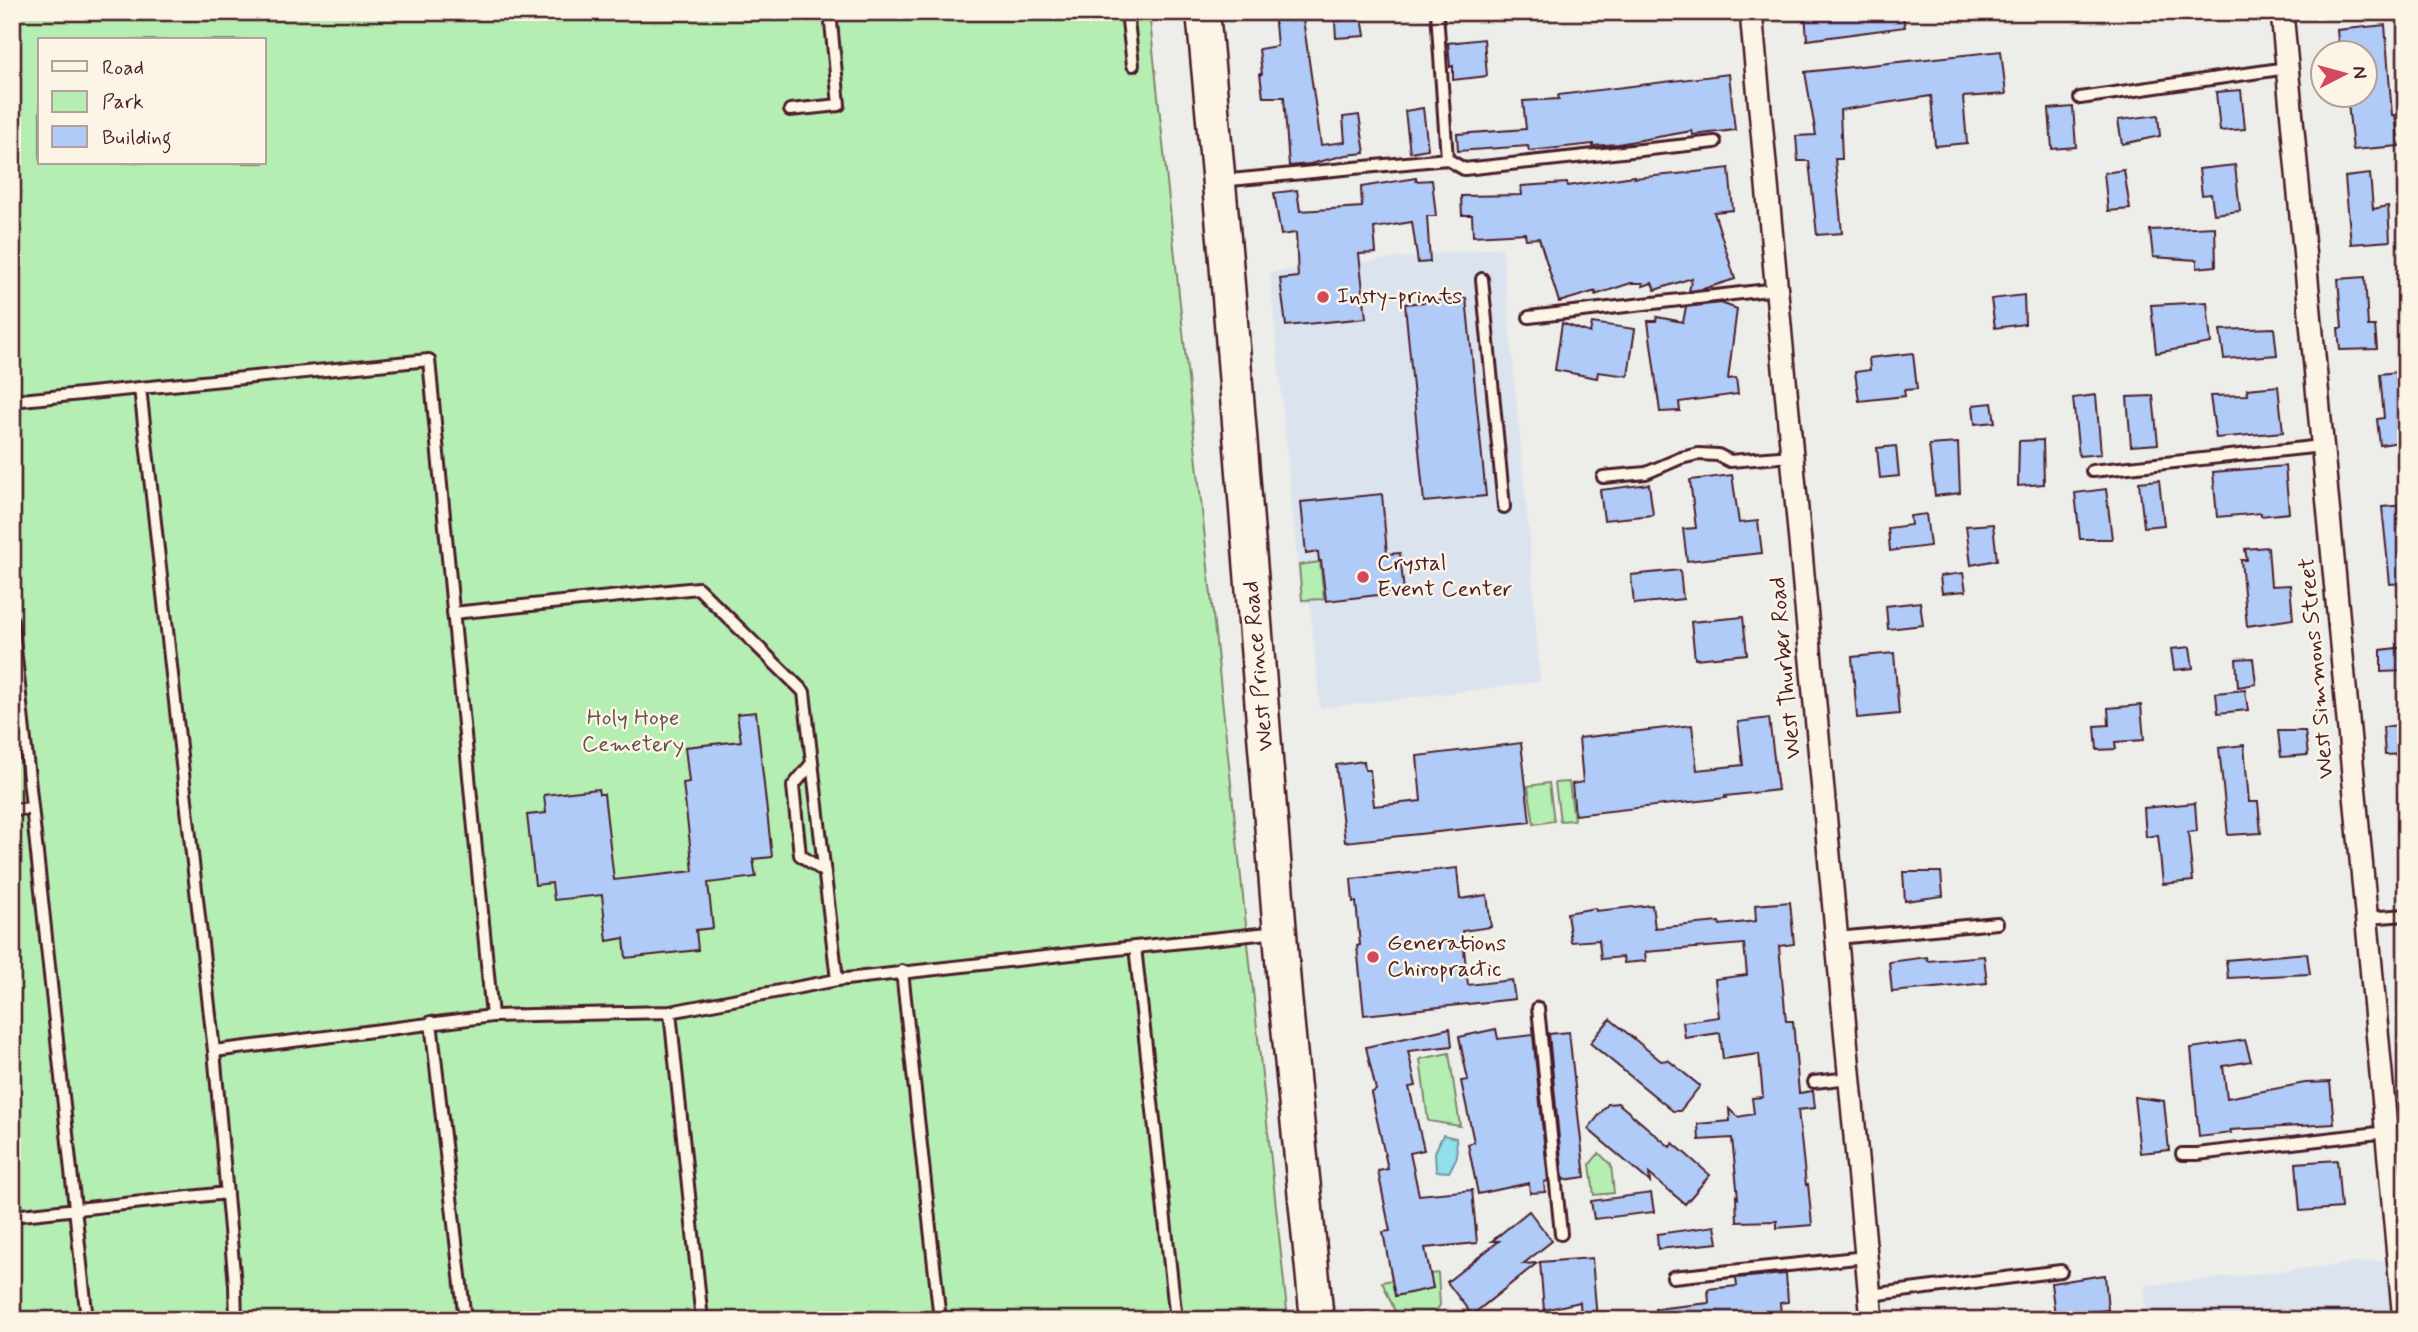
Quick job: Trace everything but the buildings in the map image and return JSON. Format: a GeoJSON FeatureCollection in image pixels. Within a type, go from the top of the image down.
{"type":"FeatureCollection","features":[{"type":"Feature","properties":{"kind":"main road","name":"West Prince Road"},"geometry":{"type":"LineString","coordinates":[[1203,12],[1280,931],[1317,1320]]}},
{"type":"Feature","properties":{"kind":"street","name":"West Thurber Road"},"geometry":{"type":"LineString","coordinates":[[1751,12],[1872,1320]]}},
{"type":"Feature","properties":{"kind":"street","name":"West Simmons Street"},"geometry":{"type":"LineString","coordinates":[[2282,12],[2404,1320]]}},
{"type":"Feature","properties":{"kind":"lane"},"geometry":{"type":"LineString","coordinates":[[790,110],[839,105],[830,12]]}},
{"type":"Feature","properties":{"kind":"lane"},"geometry":{"type":"LineString","coordinates":[[1127,12],[1133,65]]}},
{"type":"Feature","properties":{"kind":"lane"},"geometry":{"type":"LineString","coordinates":[[1437,12],[1447,159]]}},
{"type":"Feature","properties":{"kind":"lane"},"geometry":{"type":"LineString","coordinates":[[2080,98],[2287,68]]}},
{"type":"Feature","properties":{"kind":"lane"},"geometry":{"type":"LineString","coordinates":[[1219,181],[1447,159],[1464,169],[1715,142]]}},
{"type":"Feature","properties":{"kind":"lane"},"geometry":{"type":"LineString","coordinates":[[1482,279],[1504,508]]}},
{"type":"Feature","properties":{"kind":"lane"},"geometry":{"type":"LineString","coordinates":[[1529,317],[1777,289]]}},
{"type":"Feature","properties":{"kind":"lane"},"geometry":{"type":"LineString","coordinates":[[12,401],[429,360],[492,1016]]}},
{"type":"Feature","properties":{"kind":"lane"},"geometry":{"type":"LineString","coordinates":[[140,388],[214,1051],[236,1320]]}},
{"type":"Feature","properties":{"kind":"lane"},"geometry":{"type":"LineString","coordinates":[[2092,471],[2322,446]]}},
{"type":"Feature","properties":{"kind":"lane"},"geometry":{"type":"LineString","coordinates":[[1603,477],[1646,473],[1698,454],[1717,455],[1730,461],[1792,456]]}},
{"type":"Feature","properties":{"kind":"lane"},"geometry":{"type":"LineString","coordinates":[[453,613],[698,589],[804,692],[837,980]]}},
{"type":"Feature","properties":{"kind":"lane"},"geometry":{"type":"LineString","coordinates":[[12,620],[87,1320]]}},
{"type":"Feature","properties":{"kind":"lane"},"geometry":{"type":"LineString","coordinates":[[812,763],[793,786],[800,855],[825,872]]}},
{"type":"Feature","properties":{"kind":"lane"},"geometry":{"type":"LineString","coordinates":[[12,810],[32,808]]}},
{"type":"Feature","properties":{"kind":"lane"},"geometry":{"type":"LineString","coordinates":[[2367,918],[2406,915]]}},
{"type":"Feature","properties":{"kind":"lane"},"geometry":{"type":"LineString","coordinates":[[1837,938],[1997,923]]}},
{"type":"Feature","properties":{"kind":"lane"},"geometry":{"type":"LineString","coordinates":[[214,1051],[492,1016],[670,1012],[837,980],[902,971],[1280,931]]}},
{"type":"Feature","properties":{"kind":"lane"},"geometry":{"type":"LineString","coordinates":[[1135,947],[1177,1320]]}},
{"type":"Feature","properties":{"kind":"lane"},"geometry":{"type":"LineString","coordinates":[[902,971],[940,1320]]}},
{"type":"Feature","properties":{"kind":"lane"},"geometry":{"type":"LineString","coordinates":[[1538,1008],[1562,1234]]}},
{"type":"Feature","properties":{"kind":"lane"},"geometry":{"type":"LineString","coordinates":[[670,1012],[702,1320]]}},
{"type":"Feature","properties":{"kind":"lane"},"geometry":{"type":"LineString","coordinates":[[431,1023],[466,1320]]}},
{"type":"Feature","properties":{"kind":"lane"},"geometry":{"type":"LineString","coordinates":[[1814,1082],[1850,1078]]}},
{"type":"Feature","properties":{"kind":"lane"},"geometry":{"type":"LineString","coordinates":[[2182,1154],[2387,1132]]}},
{"type":"Feature","properties":{"kind":"lane"},"geometry":{"type":"LineString","coordinates":[[12,1216],[227,1193]]}},
{"type":"Feature","properties":{"kind":"lane"},"geometry":{"type":"LineString","coordinates":[[1673,1277],[1867,1257]]}},
{"type":"Feature","properties":{"kind":"lane"},"geometry":{"type":"LineString","coordinates":[[1870,1295],[2061,1271]]}},
{"type":"Feature","properties":{"kind":"shaded area"},"geometry":{"type":"Polygon","coordinates":[[[1502,247],[1540,682],[1320,708],[1310,603],[1301,603],[1270,272],[1502,247]]]}},
{"type":"Feature","properties":{"kind":"shaded area"},"geometry":{"type":"Polygon","coordinates":[[[2386,1260],[2393,1320],[2147,1320],[2144,1286],[2386,1260]]]}},
{"type":"Feature","properties":{"kind":"green space","name":"Holy Hope Cemetery"},"geometry":{"type":"Polygon","coordinates":[[[12,12],[1149,12],[1288,1320],[12,1320],[12,12]]]}},
{"type":"Feature","properties":{"kind":"green space"},"geometry":{"type":"Polygon","coordinates":[[[1320,562],[1324,599],[1302,600],[1299,565],[1320,562]]]}},
{"type":"Feature","properties":{"kind":"green space"},"geometry":{"type":"Polygon","coordinates":[[[1569,782],[1574,820],[1560,821],[1555,783],[1569,782]]]}},
{"type":"Feature","properties":{"kind":"green space"},"geometry":{"type":"Polygon","coordinates":[[[1549,783],[1554,821],[1534,824],[1528,786],[1549,783]]]}},
{"type":"Feature","properties":{"kind":"green space"},"geometry":{"type":"Polygon","coordinates":[[[1449,1053],[1460,1126],[1428,1121],[1420,1059],[1449,1053]]]}},
{"type":"Feature","properties":{"kind":"green space"},"geometry":{"type":"Polygon","coordinates":[[[1599,1153],[1611,1165],[1614,1193],[1594,1195],[1590,1164],[1599,1153]]]}},
{"type":"Feature","properties":{"kind":"green space"},"geometry":{"type":"Polygon","coordinates":[[[1438,1273],[1440,1305],[1431,1319],[1399,1320],[1382,1282],[1392,1280],[1396,1296],[1433,1288],[1430,1274],[1438,1273]]]}},
{"type":"Feature","properties":{"kind":"water"},"geometry":{"type":"Polygon","coordinates":[[[1443,1135],[1456,1138],[1457,1157],[1449,1172],[1436,1171],[1435,1152],[1443,1135]]]}},
{"type":"Feature","properties":{"kind":"place","name":"Insty-prints"},"geometry":{"type":"Point","coordinates":[1323,297]}},
{"type":"Feature","properties":{"kind":"place","name":"Crystal Event Center"},"geometry":{"type":"Point","coordinates":[1363,577]}},
{"type":"Feature","properties":{"kind":"place","name":"Generations Chiropractic"},"geometry":{"type":"Point","coordinates":[1373,957]}}]}
